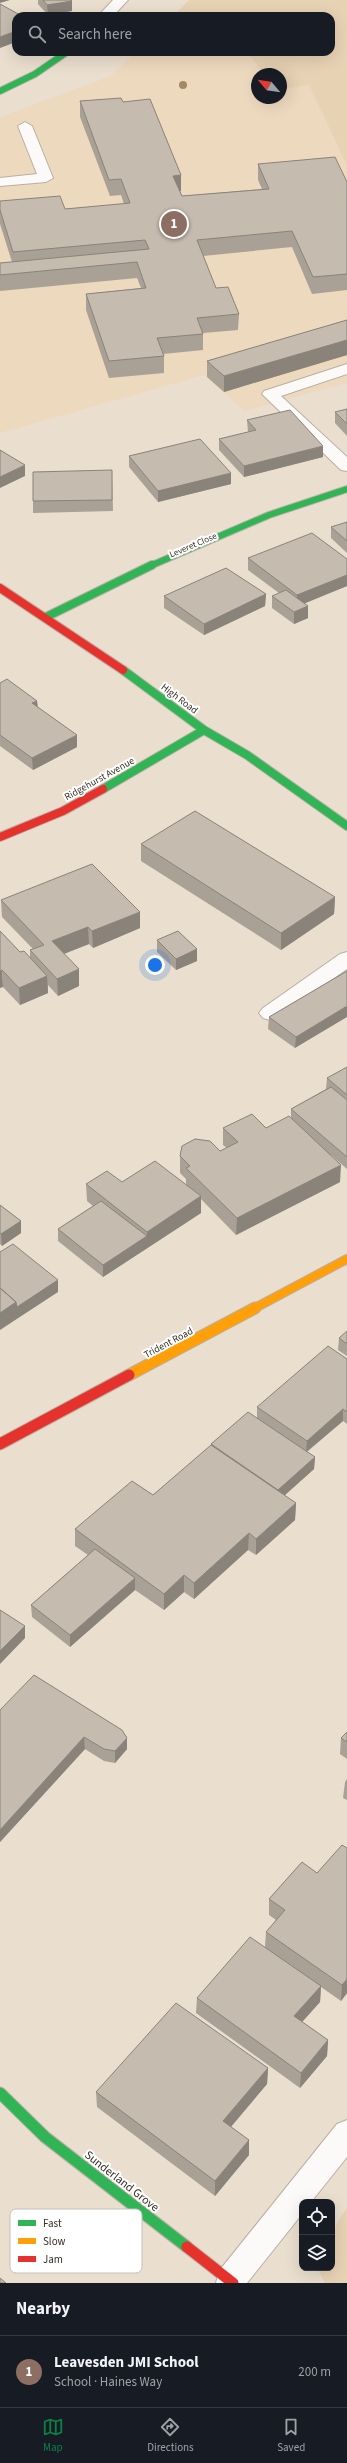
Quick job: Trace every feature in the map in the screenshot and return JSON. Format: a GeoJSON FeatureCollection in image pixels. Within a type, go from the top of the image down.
{"type":"FeatureCollection","features":[{"type":"Feature","properties":{"kind":"street"},"geometry":{"type":"LineString","coordinates":[[109,12],[121,0]]}},
{"type":"Feature","properties":{"kind":"street"},"geometry":{"type":"LineString","coordinates":[[0,91],[18,84],[45,69],[62,56]]}},
{"type":"Feature","properties":{"kind":"street"},"geometry":{"type":"LineString","coordinates":[[0,182],[46,178],[25,126]]}},
{"type":"Feature","properties":{"kind":"street"},"geometry":{"type":"LineString","coordinates":[[347,370],[270,394],[347,466]]}},
{"type":"Feature","properties":{"kind":"street","name":"Leveret Close"},"geometry":{"type":"LineString","coordinates":[[46,617],[166,556],[245,523],[303,502],[347,490]]}},
{"type":"Feature","properties":{"kind":"street","name":"High Road"},"geometry":{"type":"LineString","coordinates":[[0,588],[124,670],[204,730],[247,755],[347,826]]}},
{"type":"Feature","properties":{"kind":"street","name":"Ridgehurst Avenue"},"geometry":{"type":"LineString","coordinates":[[0,837],[70,807],[204,730]]}},
{"type":"Feature","properties":{"kind":"street"},"geometry":{"type":"LineString","coordinates":[[270,1013],[347,959]]}},
{"type":"Feature","properties":{"kind":"street","name":"Trident Road"},"geometry":{"type":"LineString","coordinates":[[0,1444],[347,1259]]}},
{"type":"Feature","properties":{"kind":"street","name":"Sunderland Grove"},"geometry":{"type":"LineString","coordinates":[[0,2093],[45,2137],[138,2209]]}},
{"type":"Feature","properties":{"kind":"street"},"geometry":{"type":"LineString","coordinates":[[232,2282],[347,2134]]}},
{"type":"Feature","properties":{"kind":"street","name":"Sunderland Grove"},"geometry":{"type":"LineString","coordinates":[[142,2212],[232,2282]]}},
{"type":"Feature","properties":{"kind":"shaded area"},"geometry":{"type":"Polygon","coordinates":[[[189,0],[347,0],[347,383],[244,411],[204,375],[0,433],[0,117],[111,76],[131,56],[335,56],[335,12],[177,12],[189,0]]]}},
{"type":"Feature","properties":{"kind":"shaded area"},"geometry":{"type":"Polygon","coordinates":[[[189,0],[347,0],[347,165],[309,85],[287,88],[287,68],[259,68],[250,56],[335,56],[335,12],[177,12],[189,0]]]}},
{"type":"Feature","properties":{"kind":"shaded area"},"geometry":{"type":"Polygon","coordinates":[[[347,2208],[347,2283],[325,2283],[319,2272],[335,2271],[335,2230],[341,2216],[347,2208]]]}},
{"type":"Feature","properties":{"kind":"building"},"geometry":{"type":"Polygon","coordinates":[[[43,0],[71,0],[72,1],[47,5],[43,0]]]}},
{"type":"Feature","properties":{"kind":"building"},"geometry":{"type":"Polygon","coordinates":[[[0,4],[15,12],[12,12],[12,32],[0,37],[0,4]]]}},
{"type":"Feature","properties":{"kind":"building"},"geometry":{"type":"Polygon","coordinates":[[[121,98],[123,102],[150,99],[181,175],[173,176],[182,196],[269,189],[258,164],[335,157],[347,182],[347,274],[313,277],[292,231],[197,240],[216,288],[228,287],[239,314],[197,318],[203,334],[157,338],[164,356],[109,361],[86,294],[146,288],[137,262],[0,275],[0,263],[149,249],[145,240],[13,252],[0,210],[0,201],[60,196],[65,209],[130,203],[121,179],[109,180],[80,101],[121,98]]]}},
{"type":"Feature","properties":{"kind":"building"},"geometry":{"type":"Polygon","coordinates":[[[347,320],[347,340],[224,376],[207,361],[347,320]]]}},
{"type":"Feature","properties":{"kind":"building"},"geometry":{"type":"Polygon","coordinates":[[[347,409],[347,424],[335,412],[347,409]]]}},
{"type":"Feature","properties":{"kind":"building"},"geometry":{"type":"Polygon","coordinates":[[[290,410],[323,446],[244,466],[219,439],[256,430],[247,420],[290,410]]]}},
{"type":"Feature","properties":{"kind":"building"},"geometry":{"type":"Polygon","coordinates":[[[200,439],[231,473],[158,491],[129,456],[200,439]]]}},
{"type":"Feature","properties":{"kind":"building"},"geometry":{"type":"Polygon","coordinates":[[[0,450],[25,465],[0,477],[0,450]]]}},
{"type":"Feature","properties":{"kind":"building"},"geometry":{"type":"Polygon","coordinates":[[[112,470],[112,500],[33,501],[33,472],[112,470]]]}},
{"type":"Feature","properties":{"kind":"building"},"geometry":{"type":"Polygon","coordinates":[[[347,522],[347,541],[331,527],[347,522]]]}},
{"type":"Feature","properties":{"kind":"building"},"geometry":{"type":"Polygon","coordinates":[[[312,533],[347,559],[347,575],[297,595],[248,558],[312,533]]]}},
{"type":"Feature","properties":{"kind":"building"},"geometry":{"type":"Polygon","coordinates":[[[226,568],[266,594],[204,624],[164,596],[226,568]]]}},
{"type":"Feature","properties":{"kind":"building"},"geometry":{"type":"Polygon","coordinates":[[[286,590],[308,606],[294,612],[272,596],[286,590]]]}},
{"type":"Feature","properties":{"kind":"building"},"geometry":{"type":"Polygon","coordinates":[[[7,679],[37,701],[32,703],[77,735],[32,758],[0,735],[0,683],[7,679]]]}},
{"type":"Feature","properties":{"kind":"building"},"geometry":{"type":"Polygon","coordinates":[[[195,811],[335,897],[281,933],[141,844],[195,811]]]}},
{"type":"Feature","properties":{"kind":"building"},"geometry":{"type":"Polygon","coordinates":[[[92,864],[140,912],[92,931],[88,927],[52,941],[79,969],[57,979],[30,950],[44,945],[1,900],[92,864]]]}},
{"type":"Feature","properties":{"kind":"building"},"geometry":{"type":"Polygon","coordinates":[[[0,931],[20,952],[24,951],[47,976],[19,988],[2,970],[0,971],[0,931]]]}},
{"type":"Feature","properties":{"kind":"building"},"geometry":{"type":"Polygon","coordinates":[[[178,931],[197,949],[176,959],[157,940],[178,931]]]}},
{"type":"Feature","properties":{"kind":"building"},"geometry":{"type":"Polygon","coordinates":[[[347,971],[347,1006],[296,1037],[269,1017],[347,971]]]}},
{"type":"Feature","properties":{"kind":"building"},"geometry":{"type":"Polygon","coordinates":[[[347,1067],[347,1095],[327,1078],[347,1067]]]}},
{"type":"Feature","properties":{"kind":"building"},"geometry":{"type":"Polygon","coordinates":[[[331,1087],[347,1100],[347,1157],[291,1109],[331,1087]]]}},
{"type":"Feature","properties":{"kind":"building"},"geometry":{"type":"Polygon","coordinates":[[[252,1114],[266,1128],[289,1116],[341,1165],[237,1218],[186,1168],[190,1166],[180,1156],[182,1146],[195,1139],[210,1141],[220,1151],[238,1142],[223,1128],[252,1114]]]}},
{"type":"Feature","properties":{"kind":"building"},"geometry":{"type":"Polygon","coordinates":[[[155,1161],[201,1196],[147,1232],[86,1184],[107,1171],[122,1182],[155,1161]]]}},
{"type":"Feature","properties":{"kind":"building"},"geometry":{"type":"Polygon","coordinates":[[[101,1201],[147,1236],[103,1265],[58,1229],[101,1201]]]}},
{"type":"Feature","properties":{"kind":"building"},"geometry":{"type":"Polygon","coordinates":[[[0,1205],[21,1221],[1,1234],[0,1233],[0,1205]]]}},
{"type":"Feature","properties":{"kind":"building"},"geometry":{"type":"Polygon","coordinates":[[[13,1244],[58,1280],[17,1307],[16,1302],[0,1288],[0,1252],[13,1244]]]}},
{"type":"Feature","properties":{"kind":"building"},"geometry":{"type":"Polygon","coordinates":[[[0,1288],[16,1302],[0,1313],[0,1288]]]}},
{"type":"Feature","properties":{"kind":"building"},"geometry":{"type":"Polygon","coordinates":[[[347,1331],[347,1344],[339,1338],[347,1331]]]}},
{"type":"Feature","properties":{"kind":"building"},"geometry":{"type":"Polygon","coordinates":[[[328,1346],[347,1359],[347,1412],[343,1409],[307,1441],[257,1407],[328,1346]]]}},
{"type":"Feature","properties":{"kind":"building"},"geometry":{"type":"Polygon","coordinates":[[[248,1412],[315,1457],[278,1490],[211,1444],[248,1412]]]}},
{"type":"Feature","properties":{"kind":"building"},"geometry":{"type":"Polygon","coordinates":[[[211,1445],[296,1503],[256,1539],[249,1533],[194,1583],[184,1575],[164,1594],[75,1529],[132,1481],[153,1495],[211,1445]]]}},
{"type":"Feature","properties":{"kind":"building"},"geometry":{"type":"Polygon","coordinates":[[[95,1549],[135,1578],[70,1635],[31,1605],[95,1549]]]}},
{"type":"Feature","properties":{"kind":"building"},"geometry":{"type":"Polygon","coordinates":[[[0,1610],[25,1626],[0,1651],[0,1610]]]}},
{"type":"Feature","properties":{"kind":"building"},"geometry":{"type":"Polygon","coordinates":[[[34,1675],[122,1730],[127,1738],[115,1751],[104,1749],[84,1737],[0,1830],[0,1710],[34,1675]]]}},
{"type":"Feature","properties":{"kind":"building"},"geometry":{"type":"Polygon","coordinates":[[[347,1732],[347,1742],[341,1738],[347,1732]]]}},
{"type":"Feature","properties":{"kind":"building"},"geometry":{"type":"Polygon","coordinates":[[[342,1845],[347,1848],[347,1979],[342,1985],[266,1932],[285,1910],[269,1899],[302,1862],[317,1873],[342,1845]]]}},
{"type":"Feature","properties":{"kind":"building"},"geometry":{"type":"Polygon","coordinates":[[[250,1937],[321,1986],[294,2016],[328,2040],[301,2073],[197,1998],[250,1937]]]}},
{"type":"Feature","properties":{"kind":"building"},"geometry":{"type":"Polygon","coordinates":[[[176,2003],[268,2068],[223,2121],[249,2140],[215,2181],[96,2092],[176,2003]]]}},
{"type":"Feature","properties":{"kind":"building"},"geometry":{"type":"Polygon","coordinates":[[[0,2278],[6,2283],[0,2283],[0,2278]]]}},
{"type":"Feature","properties":{"kind":"traffic: fast"},"geometry":{"type":"LineString","coordinates":[[0,91],[35,74],[61,56]]}},
{"type":"Feature","properties":{"kind":"traffic: fast"},"geometry":{"type":"LineString","coordinates":[[46,617],[120,580],[231,530],[269,515],[347,489]]}},
{"type":"Feature","properties":{"kind":"traffic: fast"},"geometry":{"type":"LineString","coordinates":[[123,670],[204,730],[247,755],[347,826]]}},
{"type":"Feature","properties":{"kind":"traffic: fast"},"geometry":{"type":"LineString","coordinates":[[103,789],[204,730]]}},
{"type":"Feature","properties":{"kind":"traffic: fast"},"geometry":{"type":"LineString","coordinates":[[0,2093],[45,2137],[138,2209]]}},
{"type":"Feature","properties":{"kind":"traffic: fast"},"geometry":{"type":"LineString","coordinates":[[142,2212],[187,2247]]}},
{"type":"Feature","properties":{"kind":"traffic: slow"},"geometry":{"type":"LineString","coordinates":[[129,1375],[347,1259]]}},
{"type":"Feature","properties":{"kind":"traffic: jam"},"geometry":{"type":"LineString","coordinates":[[0,588],[123,670]]}},
{"type":"Feature","properties":{"kind":"traffic: jam"},"geometry":{"type":"LineString","coordinates":[[0,837],[63,811],[103,789]]}},
{"type":"Feature","properties":{"kind":"traffic: jam"},"geometry":{"type":"LineString","coordinates":[[0,1444],[129,1375]]}},
{"type":"Feature","properties":{"kind":"traffic: jam"},"geometry":{"type":"LineString","coordinates":[[187,2247],[233,2283]]}},
{"type":"Feature","properties":{"kind":"place","name":"Leavesden JMI School"},"geometry":{"type":"Point","coordinates":[174,224]}}]}
